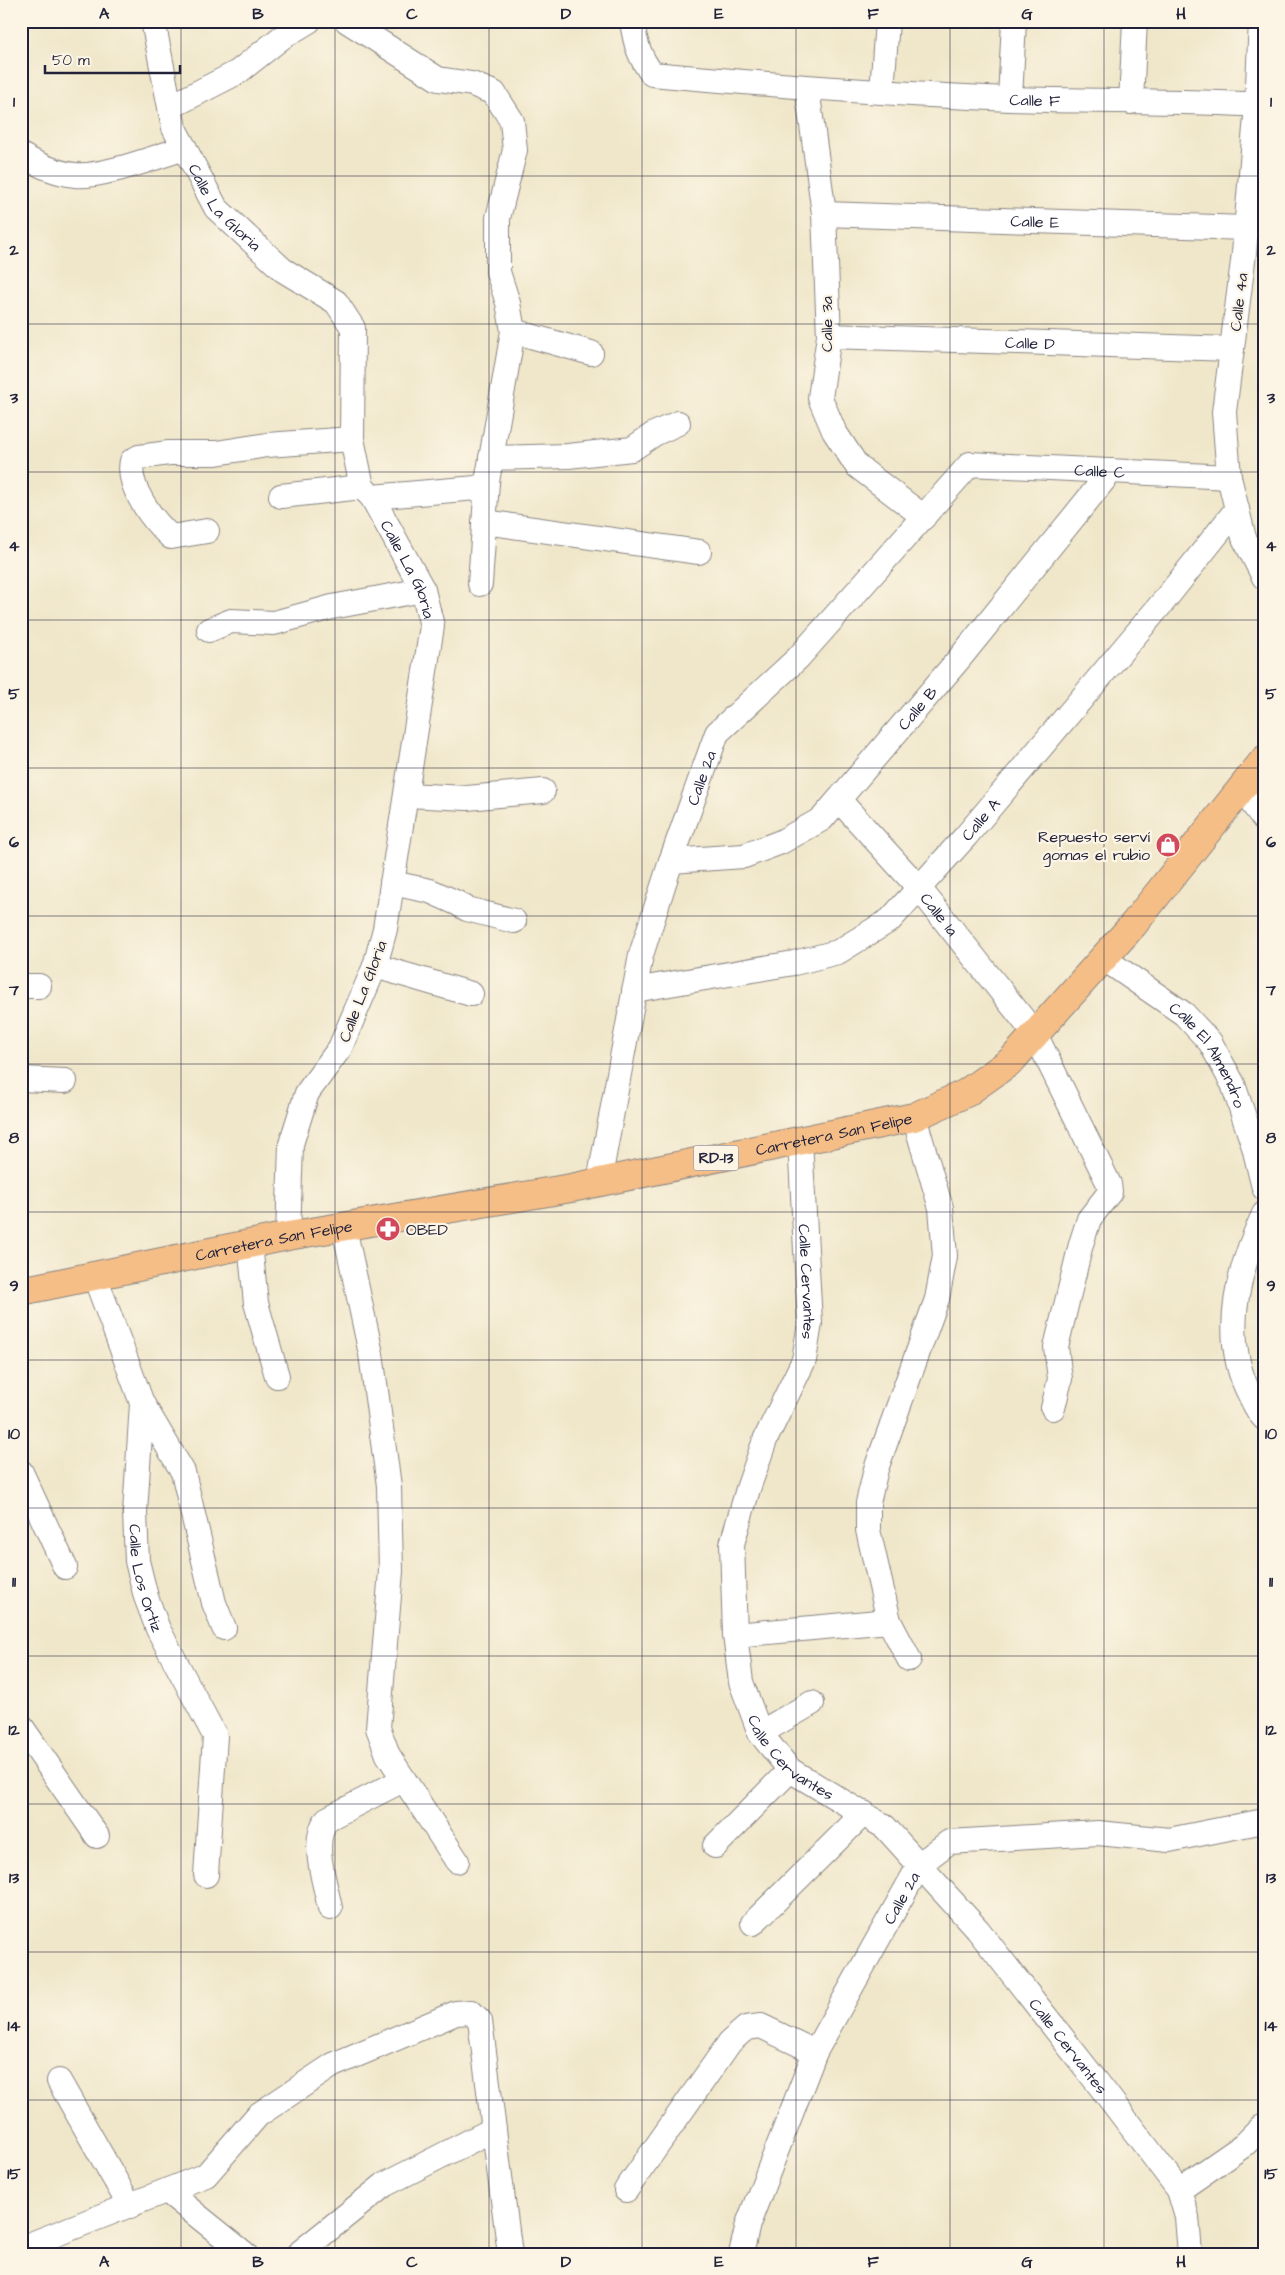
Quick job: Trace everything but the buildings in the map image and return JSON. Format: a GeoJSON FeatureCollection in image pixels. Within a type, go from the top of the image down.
{"type":"FeatureCollection","features":[{"type":"Feature","properties":{"kind":"main road","name":"Carretera San Felipe"},"geometry":{"type":"LineString","coordinates":[[21,1291],[94,1274],[288,1236],[599,1182],[914,1117],[966,1093],[1011,1061],[1133,925],[1264,760]]}},
{"type":"Feature","properties":{"kind":"street","name":"Calle La Gloria"},"geometry":{"type":"LineString","coordinates":[[153,21],[174,128],[216,208],[283,270],[336,302],[353,328],[352,440],[367,492],[423,590],[432,626],[385,929],[375,966],[340,1048],[307,1093],[291,1144],[288,1236]]}},
{"type":"Feature","properties":{"kind":"street"},"geometry":{"type":"LineString","coordinates":[[170,107],[238,72],[280,38],[308,21]]}},
{"type":"Feature","properties":{"kind":"street"},"geometry":{"type":"LineString","coordinates":[[347,21],[438,80],[472,84],[494,93],[512,121],[515,150],[498,218],[498,272],[508,303],[513,331],[487,482],[480,584]]}},
{"type":"Feature","properties":{"kind":"street","name":"Calle F"},"geometry":{"type":"LineString","coordinates":[[632,21],[635,44],[641,59],[652,74],[807,88],[1010,99],[1260,105]]}},
{"type":"Feature","properties":{"kind":"street"},"geometry":{"type":"LineString","coordinates":[[882,92],[887,21]]}},
{"type":"Feature","properties":{"kind":"street"},"geometry":{"type":"LineString","coordinates":[[1010,99],[1014,21]]}},
{"type":"Feature","properties":{"kind":"street"},"geometry":{"type":"LineString","coordinates":[[1131,102],[1135,21]]}},
{"type":"Feature","properties":{"kind":"street","name":"Calle 4a"},"geometry":{"type":"LineString","coordinates":[[1261,21],[1260,105],[1224,412],[1229,477],[1244,538],[1264,577]]}},
{"type":"Feature","properties":{"kind":"street","name":"Calle 3a"},"geometry":{"type":"LineString","coordinates":[[807,88],[824,214],[829,336],[820,398],[834,431],[857,466],[924,517]]}},
{"type":"Feature","properties":{"kind":"street"},"geometry":{"type":"LineString","coordinates":[[21,155],[54,172],[76,176],[93,175],[185,148]]}},
{"type":"Feature","properties":{"kind":"street","name":"Calle E"},"geometry":{"type":"LineString","coordinates":[[824,214],[1246,228]]}},
{"type":"Feature","properties":{"kind":"street"},"geometry":{"type":"LineString","coordinates":[[513,331],[591,353]]}},
{"type":"Feature","properties":{"kind":"street","name":"Calle D"},"geometry":{"type":"LineString","coordinates":[[829,336],[1232,349]]}},
{"type":"Feature","properties":{"kind":"street"},"geometry":{"type":"LineString","coordinates":[[491,458],[568,456],[632,449],[654,434],[678,424]]}},
{"type":"Feature","properties":{"kind":"street"},"geometry":{"type":"LineString","coordinates":[[207,531],[171,537],[155,523],[141,499],[130,470],[132,461],[139,457],[169,453],[216,453],[266,445],[352,440]]}},
{"type":"Feature","properties":{"kind":"street","name":"Calle 2a"},"geometry":{"type":"LineString","coordinates":[[599,1182],[641,955],[671,861],[717,733],[798,658],[970,464]]}},
{"type":"Feature","properties":{"kind":"street","name":"Calle C"},"geometry":{"type":"LineString","coordinates":[[970,464],[1229,477]]}},
{"type":"Feature","properties":{"kind":"street","name":"Calle B"},"geometry":{"type":"LineString","coordinates":[[671,861],[744,856],[781,842],[822,819],[959,659],[1111,471]]}},
{"type":"Feature","properties":{"kind":"street"},"geometry":{"type":"LineString","coordinates":[[281,496],[476,488],[487,482]]}},
{"type":"Feature","properties":{"kind":"street","name":"Calle A"},"geometry":{"type":"LineString","coordinates":[[634,990],[794,963],[838,952],[890,920],[966,836],[1144,625],[1237,509]]}},
{"type":"Feature","properties":{"kind":"street"},"geometry":{"type":"LineString","coordinates":[[484,522],[699,552]]}},
{"type":"Feature","properties":{"kind":"street"},"geometry":{"type":"LineString","coordinates":[[209,630],[231,621],[274,623],[332,607],[423,590]]}},
{"type":"Feature","properties":{"kind":"street"},"geometry":{"type":"LineString","coordinates":[[1241,788],[1264,818]]}},
{"type":"Feature","properties":{"kind":"street"},"geometry":{"type":"LineString","coordinates":[[406,795],[467,798],[543,791]]}},
{"type":"Feature","properties":{"kind":"street","name":"Calle 1a"},"geometry":{"type":"LineString","coordinates":[[839,800],[919,888],[1035,1034],[1109,1184],[1110,1192],[1089,1219],[1081,1244],[1056,1347],[1060,1379],[1053,1408]]}},
{"type":"Feature","properties":{"kind":"street"},"geometry":{"type":"LineString","coordinates":[[392,883],[430,891],[467,909],[514,921]]}},
{"type":"Feature","properties":{"kind":"street","name":"Calle El Almendro"},"geometry":{"type":"LineString","coordinates":[[1103,958],[1184,1014],[1210,1042],[1233,1084],[1254,1147],[1264,1188]]}},
{"type":"Feature","properties":{"kind":"street"},"geometry":{"type":"LineString","coordinates":[[375,966],[471,994]]}},
{"type":"Feature","properties":{"kind":"street"},"geometry":{"type":"LineString","coordinates":[[21,1079],[65,1081]]}},
{"type":"Feature","properties":{"kind":"street"},"geometry":{"type":"LineString","coordinates":[[909,1660],[889,1621],[868,1530],[868,1503],[876,1469],[937,1299],[945,1256],[942,1208],[914,1117]]}},
{"type":"Feature","properties":{"kind":"street","name":"Calle Cervantes"},"geometry":{"type":"LineString","coordinates":[[800,1140],[810,1323],[804,1360],[765,1440],[732,1544],[735,1635],[741,1682],[760,1733],[790,1770],[885,1827],[978,1930],[1179,2190],[1187,2217],[1190,2254]]}},
{"type":"Feature","properties":{"kind":"street"},"geometry":{"type":"LineString","coordinates":[[1264,1214],[1254,1235],[1242,1272],[1234,1311],[1235,1344],[1244,1382],[1264,1418]]}},
{"type":"Feature","properties":{"kind":"street"},"geometry":{"type":"LineString","coordinates":[[344,1227],[371,1354],[389,1486],[391,1571],[378,1728],[388,1755],[457,1861]]}},
{"type":"Feature","properties":{"kind":"street"},"geometry":{"type":"LineString","coordinates":[[250,1244],[256,1303],[277,1376]]}},
{"type":"Feature","properties":{"kind":"street","name":"Calle Los Ortiz"},"geometry":{"type":"LineString","coordinates":[[94,1274],[142,1403],[135,1513],[137,1562],[146,1597],[158,1629],[215,1736],[206,1874]]}},
{"type":"Feature","properties":{"kind":"street"},"geometry":{"type":"LineString","coordinates":[[142,1403],[183,1472],[214,1603],[224,1628]]}},
{"type":"Feature","properties":{"kind":"street"},"geometry":{"type":"LineString","coordinates":[[21,1472],[65,1567]]}},
{"type":"Feature","properties":{"kind":"street"},"geometry":{"type":"LineString","coordinates":[[735,1635],[889,1621]]}},
{"type":"Feature","properties":{"kind":"street"},"geometry":{"type":"LineString","coordinates":[[760,1733],[812,1703]]}},
{"type":"Feature","properties":{"kind":"street"},"geometry":{"type":"LineString","coordinates":[[21,1726],[97,1836]]}},
{"type":"Feature","properties":{"kind":"street"},"geometry":{"type":"LineString","coordinates":[[715,1846],[790,1770]]}},
{"type":"Feature","properties":{"kind":"street"},"geometry":{"type":"LineString","coordinates":[[330,1908],[320,1849],[321,1827],[327,1819],[403,1780]]}},
{"type":"Feature","properties":{"kind":"street"},"geometry":{"type":"LineString","coordinates":[[753,1923],[864,1813]]}},
{"type":"Feature","properties":{"kind":"street","name":"Calle 2a"},"geometry":{"type":"LineString","coordinates":[[741,2254],[748,2224],[815,2052],[920,1864],[949,1842],[1098,1833],[1169,1840],[1264,1820]]}},
{"type":"Feature","properties":{"kind":"street"},"geometry":{"type":"LineString","coordinates":[[21,2248],[168,2192],[206,2175],[258,2115],[333,2065],[456,2013],[471,2012],[480,2021],[510,2254]]}},
{"type":"Feature","properties":{"kind":"street"},"geometry":{"type":"LineString","coordinates":[[626,2190],[730,2042],[746,2028],[761,2026],[815,2052]]}},
{"type":"Feature","properties":{"kind":"street"},"geometry":{"type":"LineString","coordinates":[[59,2082],[130,2206]]}},
{"type":"Feature","properties":{"kind":"street"},"geometry":{"type":"LineString","coordinates":[[1179,2190],[1244,2146],[1264,2125]]}},
{"type":"Feature","properties":{"kind":"street"},"geometry":{"type":"LineString","coordinates":[[298,2254],[384,2185],[494,2130]]}},
{"type":"Feature","properties":{"kind":"street"},"geometry":{"type":"LineString","coordinates":[[168,2192],[245,2254]]}},
{"type":"Feature","properties":{"kind":"place","name":"Repuesto serví gomas el rubio"},"geometry":{"type":"Point","coordinates":[1168,845]}},
{"type":"Feature","properties":{"kind":"place","name":"OBED"},"geometry":{"type":"Point","coordinates":[388,1229]}}]}
